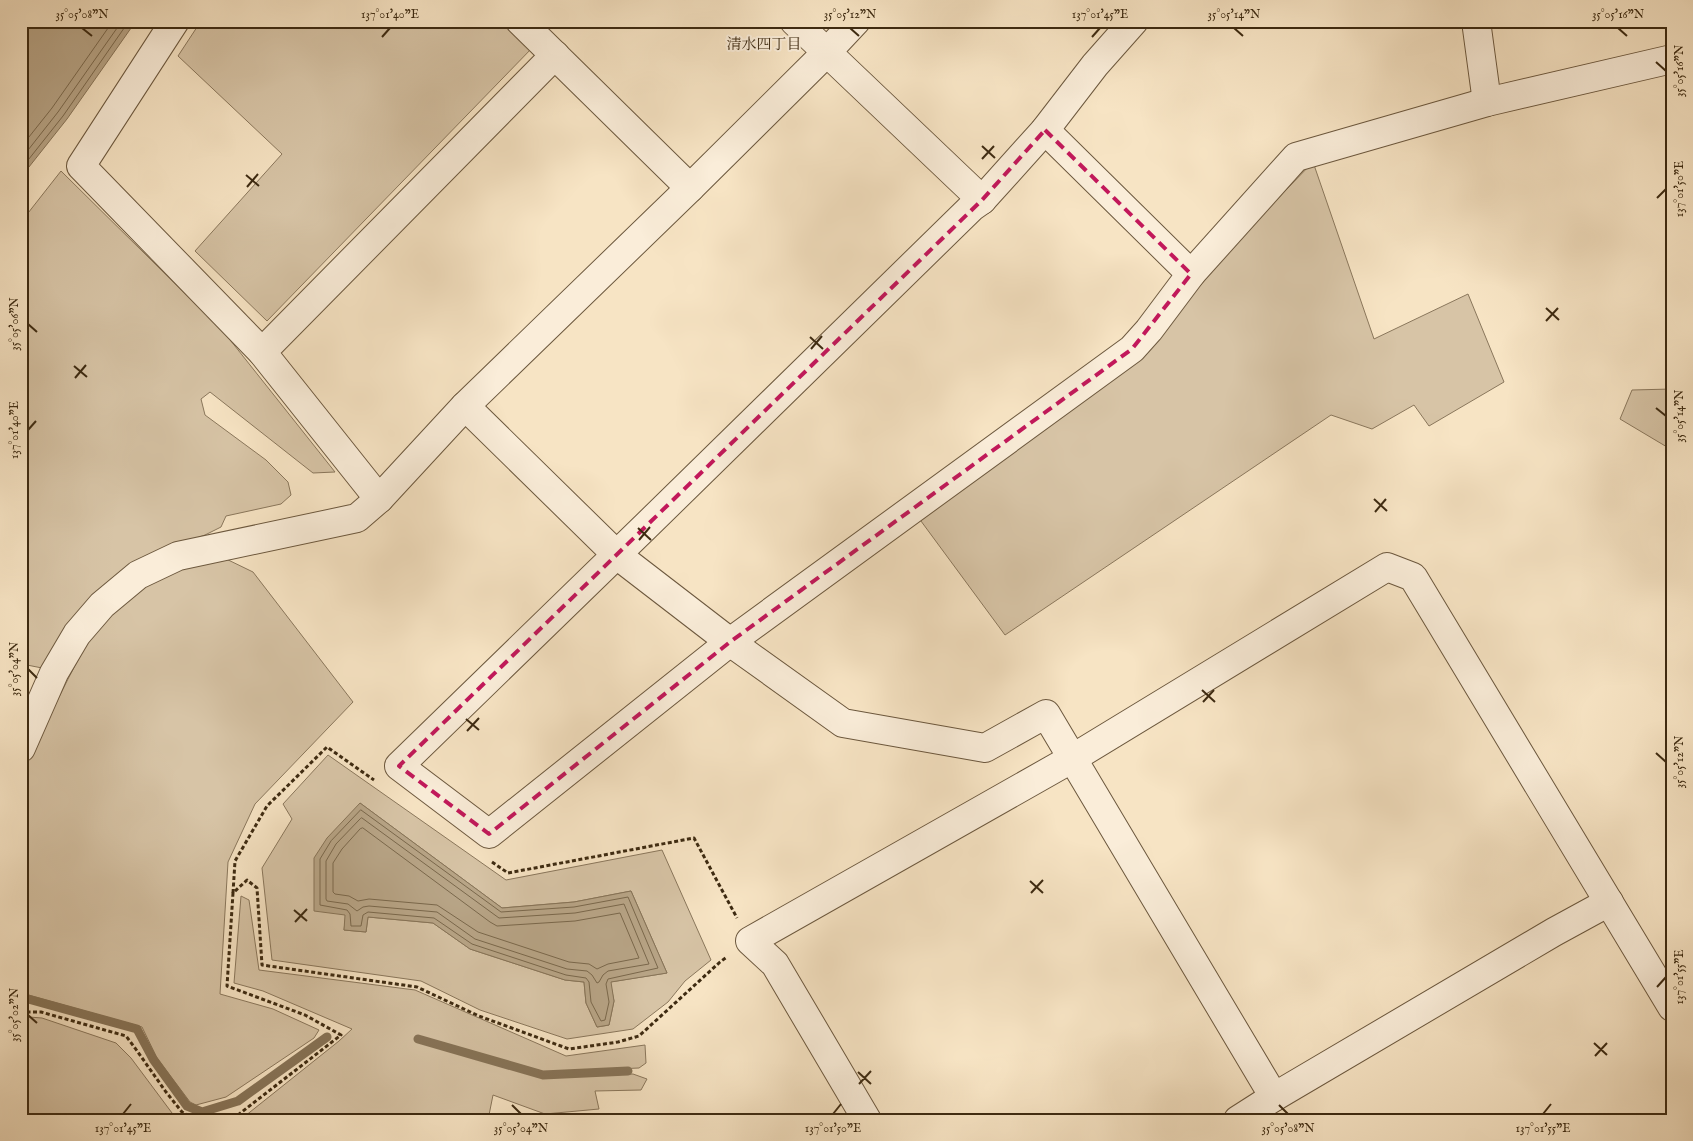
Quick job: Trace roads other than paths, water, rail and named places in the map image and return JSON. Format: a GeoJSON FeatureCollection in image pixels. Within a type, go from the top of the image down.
{"type":"FeatureCollection","features":[{"type":"Feature","properties":{"kind":"street"},"geometry":{"type":"LineString","coordinates":[[175,21],[81,166],[262,352],[379,499]]}},
{"type":"Feature","properties":{"kind":"street"},"geometry":{"type":"LineString","coordinates":[[520,21],[690,188]]}},
{"type":"Feature","properties":{"kind":"street"},"geometry":{"type":"LineString","coordinates":[[794,21],[982,200]]}},
{"type":"Feature","properties":{"kind":"street"},"geometry":{"type":"LineString","coordinates":[[21,748],[54,673],[77,634],[102,604],[138,575],[178,556],[357,518],[379,499],[465,406],[690,188],[856,21]]}},
{"type":"Feature","properties":{"kind":"street"},"geometry":{"type":"LineString","coordinates":[[1134,21],[1095,65],[1045,130],[982,200],[972,206],[399,766],[489,834],[730,642],[1132,349],[1149,330],[1191,274],[1296,157],[1487,102],[1672,59]]}},
{"type":"Feature","properties":{"kind":"street"},"geometry":{"type":"LineString","coordinates":[[1476,21],[1487,102]]}},
{"type":"Feature","properties":{"kind":"street"},"geometry":{"type":"LineString","coordinates":[[262,352],[555,55]]}},
{"type":"Feature","properties":{"kind":"street"},"geometry":{"type":"LineString","coordinates":[[1045,130],[1191,274]]}},
{"type":"Feature","properties":{"kind":"street"},"geometry":{"type":"LineString","coordinates":[[465,406],[616,556],[842,724],[984,748],[1046,714],[1274,1096]]}},
{"type":"Feature","properties":{"kind":"street"},"geometry":{"type":"LineString","coordinates":[[867,1120],[775,964],[750,942],[1072,758],[1387,567],[1413,577],[1672,1007]]}},
{"type":"Feature","properties":{"kind":"street"},"geometry":{"type":"LineString","coordinates":[[1238,1120],[1274,1096],[1554,932],[1609,902]]}},
{"type":"Feature","properties":{"kind":"water"},"geometry":{"type":"Polygon","coordinates":[[[21,21],[136,21],[67,119],[21,177],[21,21]]]}},
{"type":"Feature","properties":{"kind":"water"},"geometry":{"type":"Polygon","coordinates":[[[360,803],[502,908],[574,902],[631,891],[667,973],[611,982],[614,1001],[609,1025],[597,1027],[586,1003],[584,982],[565,980],[470,949],[433,923],[368,917],[366,932],[344,930],[345,915],[314,911],[314,858],[327,838],[360,803]]]}},
{"type":"Feature","properties":{"kind":"waterway"},"geometry":{"type":"LineString","coordinates":[[21,997],[137,1029],[153,1059],[187,1106],[202,1112],[238,1101],[327,1037]]}},
{"type":"Feature","properties":{"kind":"waterway"},"geometry":{"type":"LineString","coordinates":[[418,1039],[543,1075],[628,1071]]}},
{"type":"Feature","properties":{"kind":"district","name":"清水四丁目"},"geometry":{"type":"Point","coordinates":[764,44]}}]}
